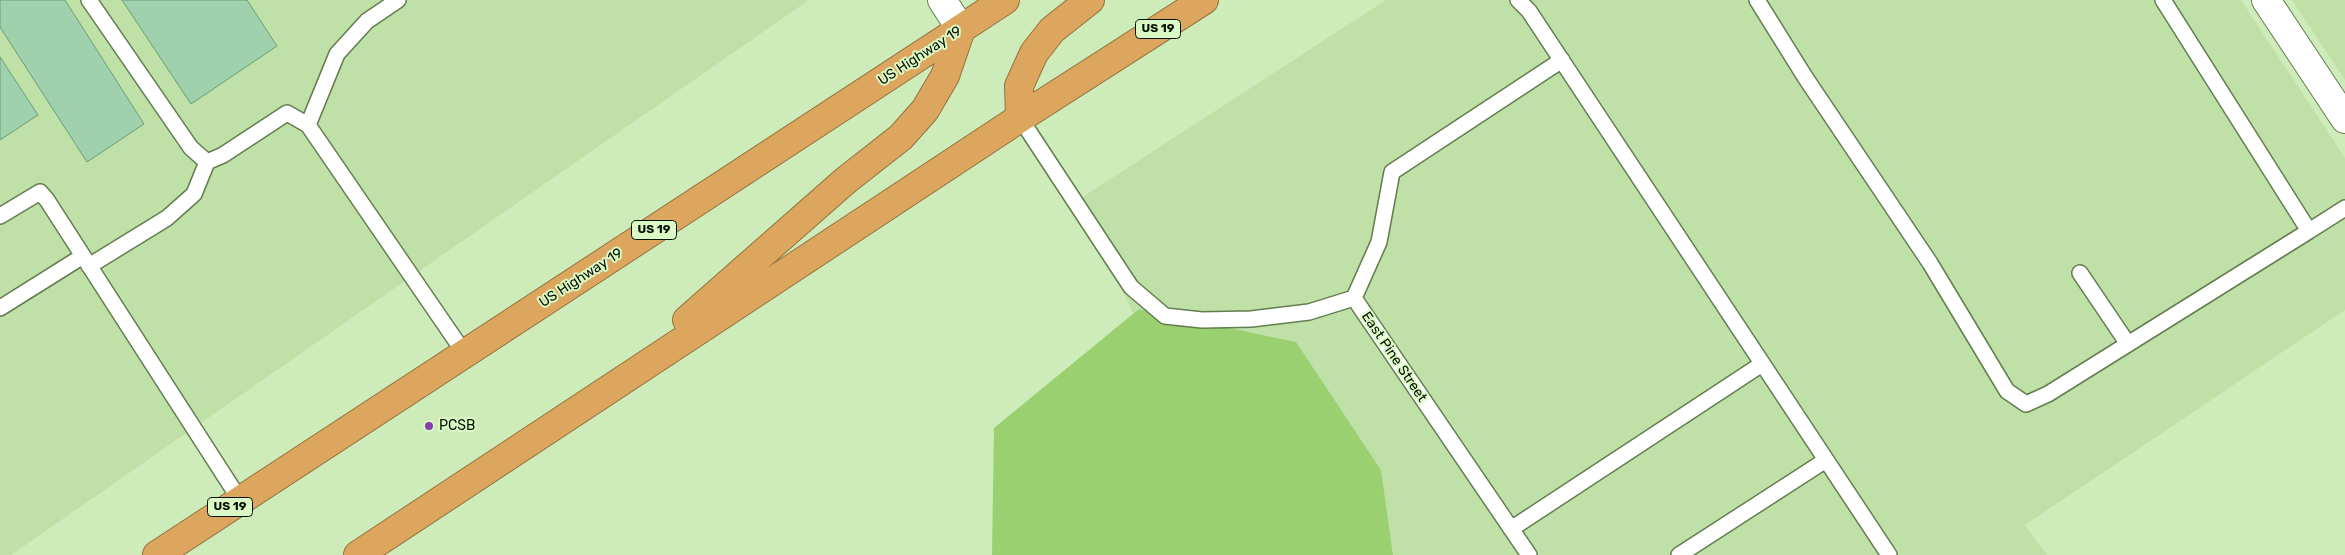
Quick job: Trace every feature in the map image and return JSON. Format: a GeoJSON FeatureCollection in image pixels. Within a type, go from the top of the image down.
{"type":"FeatureCollection","features":[{"type":"Feature","properties":{"kind":"highway","name":"US Highway 19"},"geometry":{"type":"LineString","coordinates":[[157,555],[1005,0]]}},
{"type":"Feature","properties":{"kind":"highway"},"geometry":{"type":"LineString","coordinates":[[1020,118],[1019,86],[1034,54],[1052,30],[1090,0]]}},
{"type":"Feature","properties":{"kind":"highway","name":"US 19"},"geometry":{"type":"LineString","coordinates":[[358,555],[1020,118],[1204,0]]}},
{"type":"Feature","properties":{"kind":"highway"},"geometry":{"type":"LineString","coordinates":[[609,388],[838,188],[901,137],[924,110],[945,76],[961,29]]}},
{"type":"Feature","properties":{"kind":"street"},"geometry":{"type":"LineString","coordinates":[[942,0],[961,29]]}},
{"type":"Feature","properties":{"kind":"street"},"geometry":{"type":"LineString","coordinates":[[2266,0],[2345,119]]}},
{"type":"Feature","properties":{"kind":"lane"},"geometry":{"type":"LineString","coordinates":[[89,0],[191,148],[207,162]]}},
{"type":"Feature","properties":{"kind":"lane"},"geometry":{"type":"LineString","coordinates":[[308,125],[337,54],[367,21],[398,0]]}},
{"type":"Feature","properties":{"kind":"lane"},"geometry":{"type":"LineString","coordinates":[[1518,0],[1529,11],[1562,60],[1889,555]]}},
{"type":"Feature","properties":{"kind":"lane"},"geometry":{"type":"LineString","coordinates":[[1757,0],[1805,77],[1930,263],[2007,391],[2026,404],[2048,394],[2345,208]]}},
{"type":"Feature","properties":{"kind":"lane"},"geometry":{"type":"LineString","coordinates":[[2162,0],[2309,231]]}},
{"type":"Feature","properties":{"kind":"lane"},"geometry":{"type":"LineString","coordinates":[[1354,298],[1379,242],[1392,172],[1562,60]]}},
{"type":"Feature","properties":{"kind":"lane"},"geometry":{"type":"LineString","coordinates":[[0,308],[167,218],[194,194],[207,162],[223,155],[287,113],[308,125],[465,354]]}},
{"type":"Feature","properties":{"kind":"lane","name":"East Pine Street"},"geometry":{"type":"LineString","coordinates":[[1020,118],[1131,287],[1165,316],[1202,320],[1251,319],[1309,312],[1354,298],[1528,555]]}},
{"type":"Feature","properties":{"kind":"lane"},"geometry":{"type":"LineString","coordinates":[[0,216],[40,192],[48,200],[240,500]]}},
{"type":"Feature","properties":{"kind":"lane"},"geometry":{"type":"LineString","coordinates":[[2080,273],[2128,344]]}},
{"type":"Feature","properties":{"kind":"lane"},"geometry":{"type":"LineString","coordinates":[[1511,528],[1762,364]]}},
{"type":"Feature","properties":{"kind":"lane"},"geometry":{"type":"LineString","coordinates":[[1680,555],[1826,460]]}},
{"type":"Feature","properties":{"kind":"shaded area"},"geometry":{"type":"Polygon","coordinates":[[[0,0],[809,0],[11,555],[0,555],[0,0]]]}},
{"type":"Feature","properties":{"kind":"shaded area"},"geometry":{"type":"Polygon","coordinates":[[[1386,0],[2241,0],[2345,158],[2345,310],[2025,525],[2047,555],[1393,555],[1381,470],[1296,342],[1139,309],[1133,313],[1078,200],[1386,0]]]}},
{"type":"Feature","properties":{"kind":"shaded area"},"geometry":{"type":"Polygon","coordinates":[[[2292,0],[2345,0],[2345,80],[2292,0]]]}},
{"type":"Feature","properties":{"kind":"shaded area"},"geometry":{"type":"Polygon","coordinates":[[[1139,309],[1296,342],[1381,470],[1393,555],[992,555],[994,428],[1139,309]]]}},
{"type":"Feature","properties":{"kind":"building"},"geometry":{"type":"Polygon","coordinates":[[[0,0],[65,0],[144,124],[87,162],[0,27],[0,0]]]}},
{"type":"Feature","properties":{"kind":"building"},"geometry":{"type":"Polygon","coordinates":[[[122,0],[247,0],[277,46],[191,104],[122,0]]]}},
{"type":"Feature","properties":{"kind":"building"},"geometry":{"type":"Polygon","coordinates":[[[0,57],[38,115],[0,140],[0,57]]]}},
{"type":"Feature","properties":{"kind":"place","name":"PCSB"},"geometry":{"type":"Point","coordinates":[429,426]}}]}
